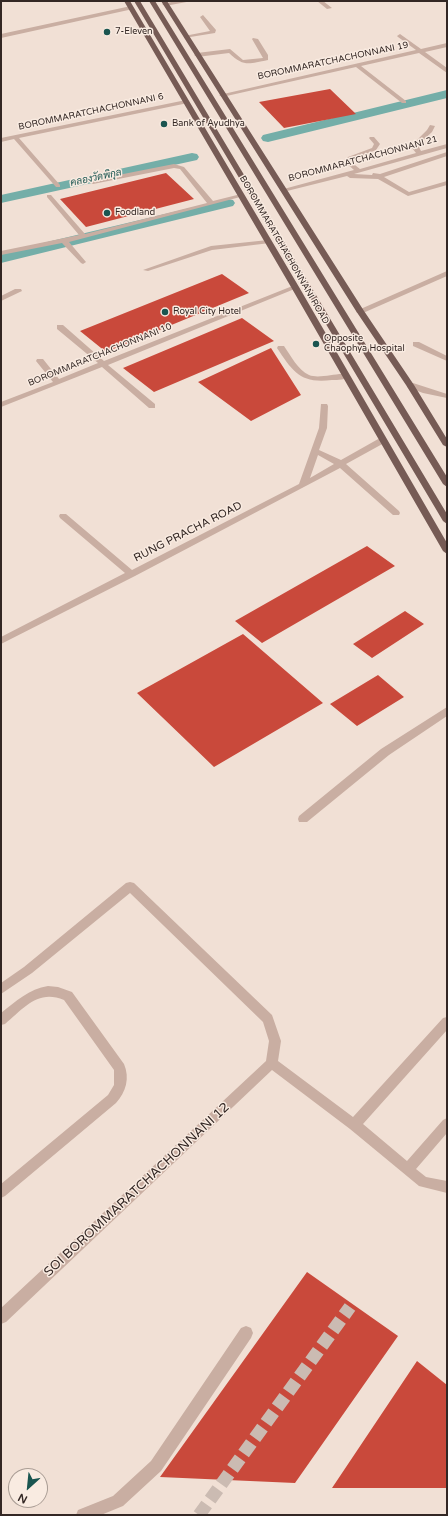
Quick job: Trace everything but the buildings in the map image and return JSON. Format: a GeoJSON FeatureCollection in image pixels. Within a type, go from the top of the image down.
{"type":"FeatureCollection","features":[{"type":"Feature","properties":{"kind":"main road","name":"BOROMMARATCHACHONNANI ROAD"},"geometry":{"type":"LineString","coordinates":[[127,1],[447,551]]}},
{"type":"Feature","properties":{"kind":"main road"},"geometry":{"type":"LineString","coordinates":[[137,1],[447,521]]}},
{"type":"Feature","properties":{"kind":"main road"},"geometry":{"type":"LineString","coordinates":[[152,1],[447,484]]}},
{"type":"Feature","properties":{"kind":"main road"},"geometry":{"type":"LineString","coordinates":[[164,2],[447,445]]}},
{"type":"Feature","properties":{"kind":"street"},"geometry":{"type":"LineString","coordinates":[[164,2],[189,1]]}},
{"type":"Feature","properties":{"kind":"street"},"geometry":{"type":"LineString","coordinates":[[320,1],[329,8]]}},
{"type":"Feature","properties":{"kind":"street"},"geometry":{"type":"LineString","coordinates":[[1,36],[131,8]]}},
{"type":"Feature","properties":{"kind":"street"},"geometry":{"type":"LineString","coordinates":[[186,37],[213,32],[203,17]]}},
{"type":"Feature","properties":{"kind":"street"},"geometry":{"type":"LineString","coordinates":[[400,36],[447,71]]}},
{"type":"Feature","properties":{"kind":"street"},"geometry":{"type":"LineString","coordinates":[[197,55],[230,51],[241,61],[245,62],[264,59],[266,57],[254,39]]}},
{"type":"Feature","properties":{"kind":"street","name":"BOROMMARATCHACHONNANI 19"},"geometry":{"type":"LineString","coordinates":[[222,95],[447,45]]}},
{"type":"Feature","properties":{"kind":"street"},"geometry":{"type":"LineString","coordinates":[[357,65],[404,102]]}},
{"type":"Feature","properties":{"kind":"street","name":"BOROMMARATCHACHONNANI 6"},"geometry":{"type":"LineString","coordinates":[[1,140],[186,102]]}},
{"type":"Feature","properties":{"kind":"street"},"geometry":{"type":"LineString","coordinates":[[420,154],[415,148],[415,145],[430,131],[432,126]]}},
{"type":"Feature","properties":{"kind":"street"},"geometry":{"type":"LineString","coordinates":[[15,137],[58,186]]}},
{"type":"Feature","properties":{"kind":"street"},"geometry":{"type":"LineString","coordinates":[[359,171],[348,162],[350,158],[374,149],[377,144],[372,138]]}},
{"type":"Feature","properties":{"kind":"street","name":"BOROMMARATCHACHONNANI 21"},"geometry":{"type":"LineString","coordinates":[[283,190],[367,169],[447,146]]}},
{"type":"Feature","properties":{"kind":"street"},"geometry":{"type":"LineString","coordinates":[[340,176],[378,176],[447,154]]}},
{"type":"Feature","properties":{"kind":"street"},"geometry":{"type":"LineString","coordinates":[[93,182],[174,166],[182,168],[211,203]]}},
{"type":"Feature","properties":{"kind":"street"},"geometry":{"type":"LineString","coordinates":[[367,169],[403,193],[409,195],[447,182]]}},
{"type":"Feature","properties":{"kind":"street"},"geometry":{"type":"LineString","coordinates":[[49,196],[83,236]]}},
{"type":"Feature","properties":{"kind":"street"},"geometry":{"type":"LineString","coordinates":[[1,253],[64,241],[241,196]]}},
{"type":"Feature","properties":{"kind":"street"},"geometry":{"type":"LineString","coordinates":[[64,241],[83,262]]}},
{"type":"Feature","properties":{"kind":"street"},"geometry":{"type":"LineString","coordinates":[[146,270],[211,248],[268,242]]}},
{"type":"Feature","properties":{"kind":"street"},"geometry":{"type":"LineString","coordinates":[[360,311],[447,273]]}},
{"type":"Feature","properties":{"kind":"street","name":"BOROMMARATCHACHONNANI 10"},"geometry":{"type":"LineString","coordinates":[[1,404],[295,288]]}},
{"type":"Feature","properties":{"kind":"street"},"geometry":{"type":"LineString","coordinates":[[1,299],[18,291]]}},
{"type":"Feature","properties":{"kind":"street"},"geometry":{"type":"LineString","coordinates":[[60,327],[152,406]]}},
{"type":"Feature","properties":{"kind":"street"},"geometry":{"type":"LineString","coordinates":[[416,344],[447,359]]}},
{"type":"Feature","properties":{"kind":"street"},"geometry":{"type":"LineString","coordinates":[[280,348],[295,369],[304,377],[313,380],[321,380],[346,376]]}},
{"type":"Feature","properties":{"kind":"street"},"geometry":{"type":"LineString","coordinates":[[40,361],[57,382]]}},
{"type":"Feature","properties":{"kind":"street"},"geometry":{"type":"LineString","coordinates":[[410,385],[447,396]]}},
{"type":"Feature","properties":{"kind":"street"},"geometry":{"type":"LineString","coordinates":[[303,485],[323,428],[324,406]]}},
{"type":"Feature","properties":{"kind":"street","name":"RUNG PRACHA ROAD"},"geometry":{"type":"LineString","coordinates":[[1,641],[303,485],[383,440]]}},
{"type":"Feature","properties":{"kind":"street"},"geometry":{"type":"LineString","coordinates":[[316,451],[341,464],[396,513]]}},
{"type":"Feature","properties":{"kind":"street"},"geometry":{"type":"LineString","coordinates":[[63,516],[132,574]]}},
{"type":"Feature","properties":{"kind":"street"},"geometry":{"type":"LineString","coordinates":[[303,819],[385,752],[447,711]]}},
{"type":"Feature","properties":{"kind":"street"},"geometry":{"type":"LineString","coordinates":[[1,989],[28,970],[130,886],[268,1019],[275,1041],[272,1063],[354,1125],[423,1182],[447,1187]]}},
{"type":"Feature","properties":{"kind":"street"},"geometry":{"type":"LineString","coordinates":[[1,1020],[36,992],[58,990],[68,996],[116,1062],[120,1068],[122,1080],[119,1092],[112,1099],[1,1192]]}},
{"type":"Feature","properties":{"kind":"street"},"geometry":{"type":"LineString","coordinates":[[354,1125],[447,1022]]}},
{"type":"Feature","properties":{"kind":"street","name":"SOI BOROMMARATCHACHONNANI 12"},"geometry":{"type":"LineString","coordinates":[[1,1317],[272,1063]]}},
{"type":"Feature","properties":{"kind":"street"},"geometry":{"type":"LineString","coordinates":[[408,1169],[447,1124]]}},
{"type":"Feature","properties":{"kind":"street"},"geometry":{"type":"LineString","coordinates":[[83,1515],[118,1501],[156,1466],[246,1333]]}},
{"type":"Feature","properties":{"kind":"waterway","name":"คลองวัดพิกุล"},"geometry":{"type":"LineString","coordinates":[[268,138],[447,94]]}},
{"type":"Feature","properties":{"kind":"waterway","name":"คลองวัดพิกุล"},"geometry":{"type":"LineString","coordinates":[[1,199],[192,157]]}},
{"type":"Feature","properties":{"kind":"waterway"},"geometry":{"type":"LineString","coordinates":[[1,258],[228,203]]}},
{"type":"Feature","properties":{"kind":"tunnel"},"geometry":{"type":"LineString","coordinates":[[199,1515],[350,1307]]}},
{"type":"Feature","properties":{"kind":"place","name":"7-Eleven"},"geometry":{"type":"Point","coordinates":[107,32]}},
{"type":"Feature","properties":{"kind":"place","name":"Bank of Ayudhya"},"geometry":{"type":"Point","coordinates":[164,124]}},
{"type":"Feature","properties":{"kind":"place","name":"Foodland"},"geometry":{"type":"Point","coordinates":[107,213]}},
{"type":"Feature","properties":{"kind":"place","name":"Royal City Hotel"},"geometry":{"type":"Point","coordinates":[165,312]}},
{"type":"Feature","properties":{"kind":"place","name":"Opposite Chaophya Hospital"},"geometry":{"type":"Point","coordinates":[316,344]}}]}
